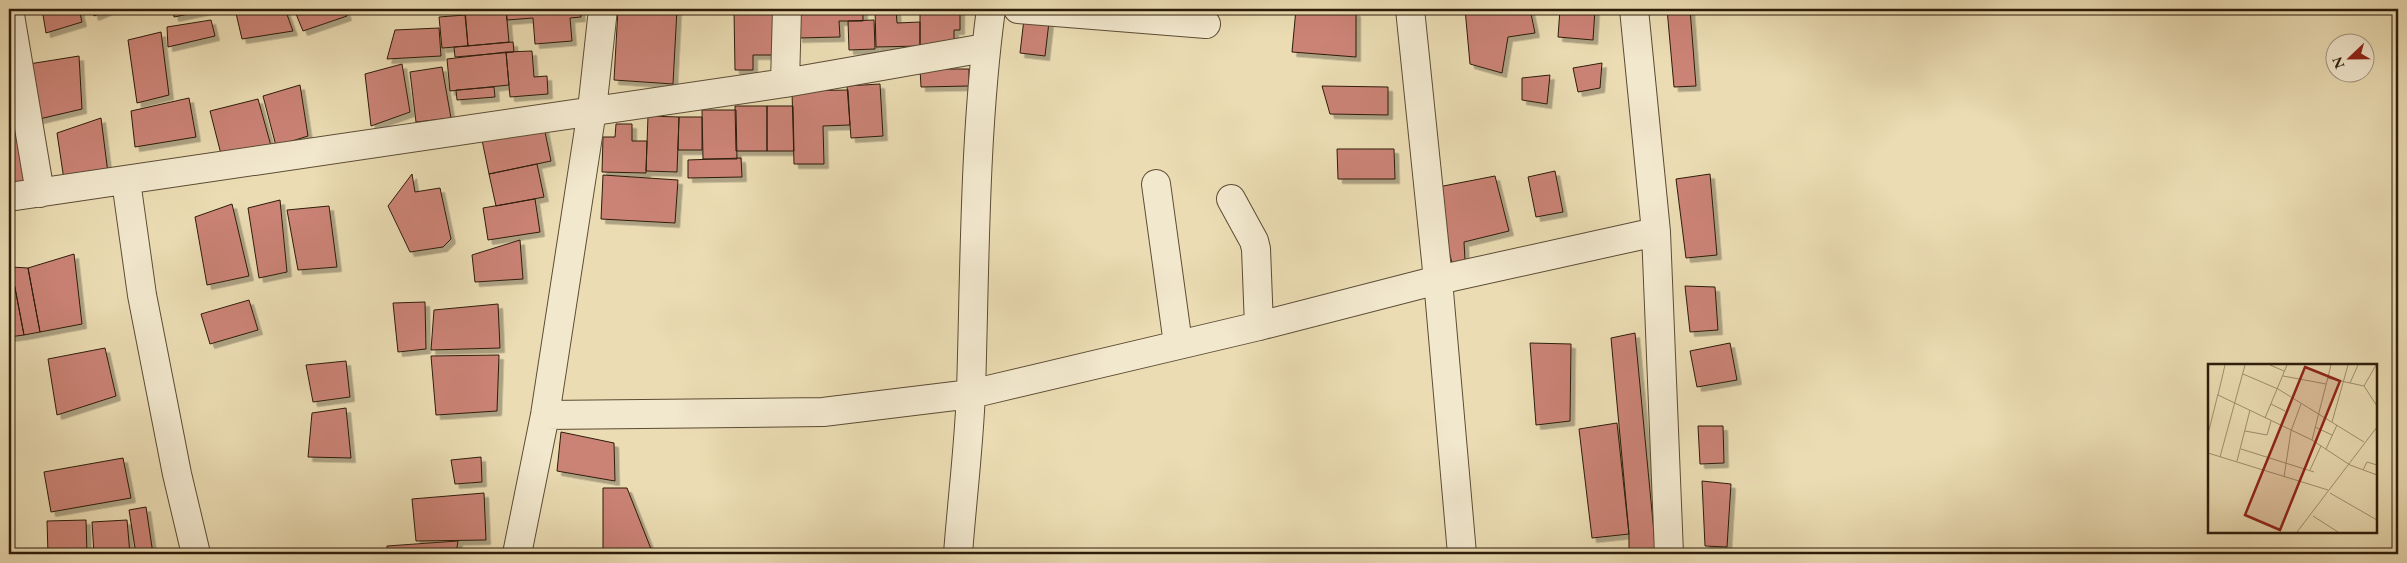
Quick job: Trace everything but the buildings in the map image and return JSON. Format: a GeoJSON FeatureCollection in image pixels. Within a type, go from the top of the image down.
{"type":"FeatureCollection","features":[{"type":"Feature","properties":{"kind":"street"},"geometry":{"type":"LineString","coordinates":[[9,9],[40,192]]}},
{"type":"Feature","properties":{"kind":"street"},"geometry":{"type":"LineString","coordinates":[[517,554],[545,415],[592,110],[603,9]]}},
{"type":"Feature","properties":{"kind":"street"},"geometry":{"type":"LineString","coordinates":[[785,83],[788,9]]}},
{"type":"Feature","properties":{"kind":"street"},"geometry":{"type":"LineString","coordinates":[[958,554],[970,394],[975,216],[985,48],[991,9]]}},
{"type":"Feature","properties":{"kind":"street"},"geometry":{"type":"LineString","coordinates":[[1018,9],[1206,24]]}},
{"type":"Feature","properties":{"kind":"street"},"geometry":{"type":"LineString","coordinates":[[1410,9],[1438,280],[1462,554]]}},
{"type":"Feature","properties":{"kind":"street"},"geometry":{"type":"LineString","coordinates":[[1634,9],[1656,232],[1669,554]]}},
{"type":"Feature","properties":{"kind":"street"},"geometry":{"type":"LineString","coordinates":[[9,197],[785,83],[985,48]]}},
{"type":"Feature","properties":{"kind":"street"},"geometry":{"type":"LineString","coordinates":[[126,181],[142,295],[177,474],[196,554]]}},
{"type":"Feature","properties":{"kind":"street"},"geometry":{"type":"LineString","coordinates":[[1156,184],[1178,344]]}},
{"type":"Feature","properties":{"kind":"street"},"geometry":{"type":"LineString","coordinates":[[1231,199],[1254,241],[1256,249],[1259,326]]}},
{"type":"Feature","properties":{"kind":"street"},"geometry":{"type":"LineString","coordinates":[[545,415],[823,412],[970,394],[1259,326],[1438,280],[1656,232]]}}]}
